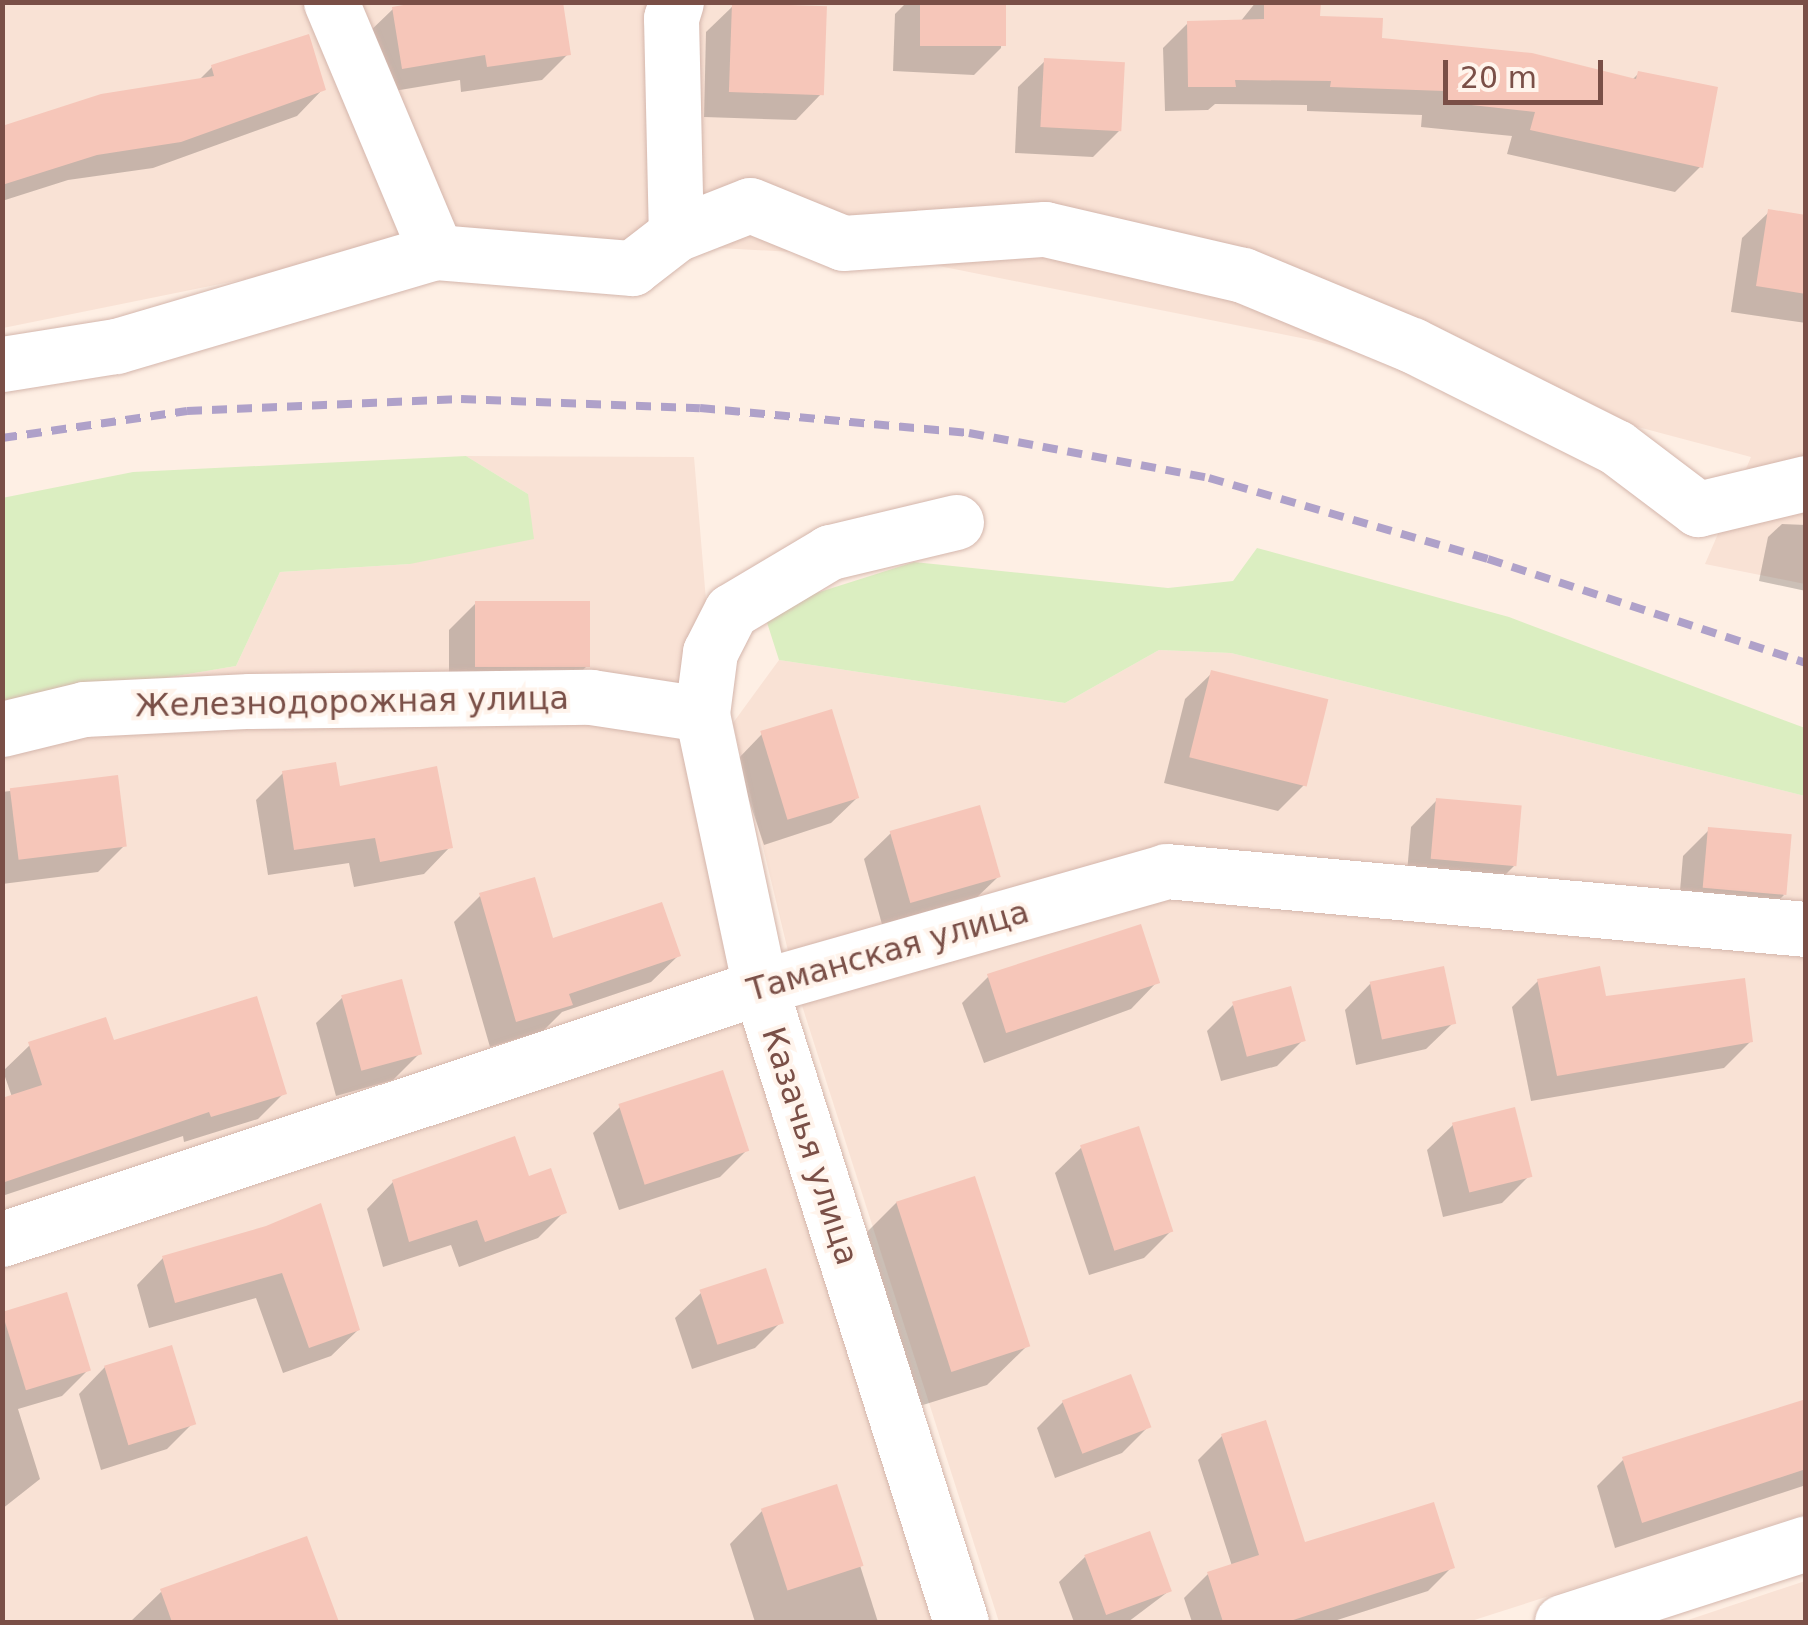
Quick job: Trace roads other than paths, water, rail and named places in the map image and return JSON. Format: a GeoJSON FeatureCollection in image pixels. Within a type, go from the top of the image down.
{"type":"FeatureCollection","features":[{"type":"Feature","properties":{"kind":"street"},"geometry":{"type":"LineString","coordinates":[[330,2],[436,252]]}},
{"type":"Feature","properties":{"kind":"street"},"geometry":{"type":"LineString","coordinates":[[676,2],[676,234]]}},
{"type":"Feature","properties":{"kind":"street"},"geometry":{"type":"LineString","coordinates":[[674,148],[750,205],[843,244],[1045,229],[1242,274],[1412,346],[1616,446],[1698,508],[1806,483]]}},
{"type":"Feature","properties":{"kind":"street"},"geometry":{"type":"LineString","coordinates":[[2,364],[116,346],[436,252],[632,268],[676,234],[750,205]]}},
{"type":"Feature","properties":{"kind":"street","name":"Казачья улица"},"geometry":{"type":"LineString","coordinates":[[956,522],[830,552],[731,612],[710,652],[702,714],[760,986],[961,1622]]}},
{"type":"Feature","properties":{"kind":"street","name":"Железнодорожная улица"},"geometry":{"type":"LineString","coordinates":[[2,729],[84,709],[250,701],[591,696],[702,714]]}},
{"type":"Feature","properties":{"kind":"street","name":"Таманская улица"},"geometry":{"type":"LineString","coordinates":[[2,1238],[760,986],[1166,871],[1806,928]]}},
{"type":"Feature","properties":{"kind":"street"},"geometry":{"type":"LineString","coordinates":[[1562,1622],[1806,1543]]}},
{"type":"Feature","properties":{"kind":"railway"},"geometry":{"type":"LineString","coordinates":[[2,438],[187,411],[461,399],[700,408],[969,433],[1209,478],[1488,559],[1806,663]]}}]}
